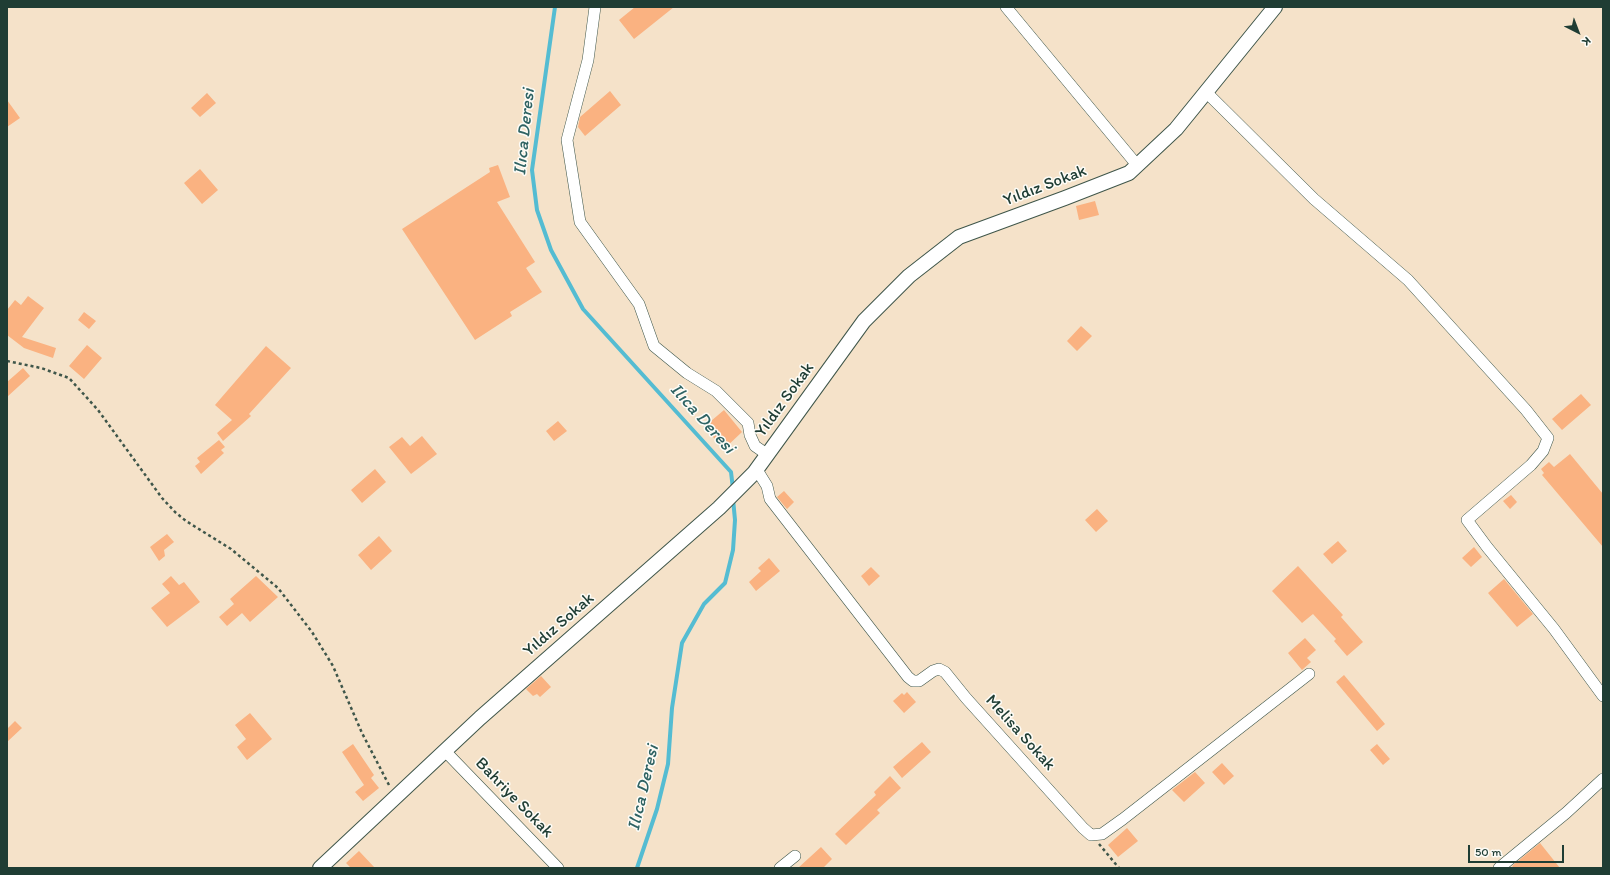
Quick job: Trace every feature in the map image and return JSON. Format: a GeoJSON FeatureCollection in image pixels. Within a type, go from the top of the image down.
{"type":"FeatureCollection","features":[{"type":"Feature","properties":{"kind":"street"},"geometry":{"type":"LineString","coordinates":[[595,7],[588,60],[567,140],[580,222],[639,304],[654,346],[687,373],[716,391],[748,423],[750,435],[755,446],[768,455]]}},
{"type":"Feature","properties":{"kind":"street"},"geometry":{"type":"LineString","coordinates":[[1006,7],[1138,165]]}},
{"type":"Feature","properties":{"kind":"street","name":"Yıldız Sokak"},"geometry":{"type":"LineString","coordinates":[[320,868],[395,796],[480,718],[719,508],[755,472],[864,322],[909,276],[959,237],[1129,173],[1176,129],[1275,7]]}},
{"type":"Feature","properties":{"kind":"street"},"geometry":{"type":"LineString","coordinates":[[1206,92],[1314,199],[1408,280],[1526,410],[1548,438],[1543,451],[1530,465],[1467,520],[1487,547],[1554,629],[1603,696]]}},
{"type":"Feature","properties":{"kind":"street","name":"Melisa Sokak"},"geometry":{"type":"LineString","coordinates":[[755,472],[767,486],[770,499],[908,676],[913,681],[919,681],[933,671],[939,669],[945,672],[966,698],[1083,828],[1091,835],[1095,835]]}},
{"type":"Feature","properties":{"kind":"street"},"geometry":{"type":"LineString","coordinates":[[1095,835],[1102,834],[1123,819],[1309,674]]}},
{"type":"Feature","properties":{"kind":"street","name":"Bahriye Sokak"},"geometry":{"type":"LineString","coordinates":[[445,751],[558,868]]}},
{"type":"Feature","properties":{"kind":"street"},"geometry":{"type":"LineString","coordinates":[[1499,868],[1566,813],[1603,779]]}},
{"type":"Feature","properties":{"kind":"street"},"geometry":{"type":"LineString","coordinates":[[780,868],[795,856]]}},
{"type":"Feature","properties":{"kind":"path"},"geometry":{"type":"LineString","coordinates":[[7,361],[41,368],[69,378],[98,410],[162,498],[175,512],[186,521],[231,549],[278,588],[312,632],[333,666],[362,733],[395,796]]}},
{"type":"Feature","properties":{"kind":"path"},"geometry":{"type":"LineString","coordinates":[[1095,835],[1100,845],[1119,868]]}},
{"type":"Feature","properties":{"kind":"building"},"geometry":{"type":"Polygon","coordinates":[[[635,7],[674,7],[634,39],[619,20],[635,7]]]}},
{"type":"Feature","properties":{"kind":"building"},"geometry":{"type":"Polygon","coordinates":[[[610,91],[621,105],[585,136],[578,127],[580,117],[610,91]]]}},
{"type":"Feature","properties":{"kind":"building"},"geometry":{"type":"Polygon","coordinates":[[[207,93],[216,103],[200,117],[191,108],[207,93]]]}},
{"type":"Feature","properties":{"kind":"building"},"geometry":{"type":"Polygon","coordinates":[[[7,100],[20,118],[7,127],[7,100]]]}},
{"type":"Feature","properties":{"kind":"building"},"geometry":{"type":"Polygon","coordinates":[[[498,165],[510,197],[497,202],[535,262],[526,268],[542,292],[510,312],[512,316],[475,340],[402,229],[490,172],[489,168],[498,165]]]}},
{"type":"Feature","properties":{"kind":"building"},"geometry":{"type":"Polygon","coordinates":[[[200,169],[218,190],[202,204],[184,183],[200,169]]]}},
{"type":"Feature","properties":{"kind":"building"},"geometry":{"type":"Polygon","coordinates":[[[1095,201],[1099,215],[1079,220],[1076,206],[1095,201]]]}},
{"type":"Feature","properties":{"kind":"building"},"geometry":{"type":"Polygon","coordinates":[[[28,296],[44,308],[22,337],[56,348],[53,358],[24,348],[7,335],[7,310],[15,300],[21,305],[28,296]]]}},
{"type":"Feature","properties":{"kind":"building"},"geometry":{"type":"Polygon","coordinates":[[[84,312],[96,321],[89,329],[78,320],[84,312]]]}},
{"type":"Feature","properties":{"kind":"building"},"geometry":{"type":"Polygon","coordinates":[[[1081,326],[1092,336],[1077,351],[1067,341],[1081,326]]]}},
{"type":"Feature","properties":{"kind":"building"},"geometry":{"type":"Polygon","coordinates":[[[87,345],[102,358],[84,379],[69,366],[87,345]]]}},
{"type":"Feature","properties":{"kind":"building"},"geometry":{"type":"Polygon","coordinates":[[[266,346],[291,368],[249,414],[251,416],[223,441],[217,433],[232,420],[215,405],[266,346]]]}},
{"type":"Feature","properties":{"kind":"building"},"geometry":{"type":"Polygon","coordinates":[[[23,368],[30,376],[7,397],[7,382],[23,368]]]}},
{"type":"Feature","properties":{"kind":"building"},"geometry":{"type":"Polygon","coordinates":[[[1581,394],[1591,405],[1562,430],[1552,419],[1581,394]]]}},
{"type":"Feature","properties":{"kind":"building"},"geometry":{"type":"Polygon","coordinates":[[[724,410],[742,432],[724,449],[704,427],[724,410]]]}},
{"type":"Feature","properties":{"kind":"building"},"geometry":{"type":"Polygon","coordinates":[[[558,421],[567,431],[554,441],[546,431],[558,421]]]}},
{"type":"Feature","properties":{"kind":"building"},"geometry":{"type":"Polygon","coordinates":[[[422,436],[437,454],[411,474],[389,447],[402,437],[410,446],[422,436]]]}},
{"type":"Feature","properties":{"kind":"building"},"geometry":{"type":"Polygon","coordinates":[[[219,440],[225,447],[221,450],[224,453],[201,474],[195,466],[200,462],[197,458],[219,440]]]}},
{"type":"Feature","properties":{"kind":"building"},"geometry":{"type":"Polygon","coordinates":[[[1570,454],[1603,494],[1603,547],[1542,475],[1544,473],[1541,469],[1549,462],[1554,467],[1570,454]]]}},
{"type":"Feature","properties":{"kind":"building"},"geometry":{"type":"Polygon","coordinates":[[[375,469],[386,482],[362,503],[351,490],[375,469]]]}},
{"type":"Feature","properties":{"kind":"building"},"geometry":{"type":"Polygon","coordinates":[[[784,491],[794,502],[787,509],[777,497],[784,491]]]}},
{"type":"Feature","properties":{"kind":"building"},"geometry":{"type":"Polygon","coordinates":[[[1511,495],[1517,502],[1510,509],[1503,501],[1511,495]]]}},
{"type":"Feature","properties":{"kind":"building"},"geometry":{"type":"Polygon","coordinates":[[[1097,509],[1108,521],[1096,532],[1085,520],[1097,509]]]}},
{"type":"Feature","properties":{"kind":"building"},"geometry":{"type":"Polygon","coordinates":[[[167,534],[174,542],[164,550],[165,556],[159,561],[150,547],[167,534]]]}},
{"type":"Feature","properties":{"kind":"building"},"geometry":{"type":"Polygon","coordinates":[[[379,536],[392,551],[371,570],[358,555],[379,536]]]}},
{"type":"Feature","properties":{"kind":"building"},"geometry":{"type":"Polygon","coordinates":[[[1338,541],[1347,551],[1332,564],[1323,554],[1338,541]]]}},
{"type":"Feature","properties":{"kind":"building"},"geometry":{"type":"Polygon","coordinates":[[[1474,547],[1482,557],[1471,567],[1462,558],[1474,547]]]}},
{"type":"Feature","properties":{"kind":"building"},"geometry":{"type":"Polygon","coordinates":[[[769,558],[780,571],[756,591],[749,582],[761,571],[758,568],[769,558]]]}},
{"type":"Feature","properties":{"kind":"building"},"geometry":{"type":"Polygon","coordinates":[[[1298,566],[1343,615],[1341,617],[1363,642],[1347,656],[1334,641],[1336,639],[1313,614],[1302,623],[1272,591],[1298,566]]]}},
{"type":"Feature","properties":{"kind":"building"},"geometry":{"type":"Polygon","coordinates":[[[871,567],[880,576],[869,586],[861,576],[871,567]]]}},
{"type":"Feature","properties":{"kind":"building"},"geometry":{"type":"Polygon","coordinates":[[[171,576],[179,585],[184,582],[200,602],[167,627],[151,608],[170,593],[162,584],[171,576]]]}},
{"type":"Feature","properties":{"kind":"building"},"geometry":{"type":"Polygon","coordinates":[[[256,576],[278,597],[250,622],[242,613],[227,626],[219,617],[234,604],[230,599],[256,576]]]}},
{"type":"Feature","properties":{"kind":"building"},"geometry":{"type":"Polygon","coordinates":[[[1504,579],[1533,614],[1517,627],[1488,593],[1504,579]]]}},
{"type":"Feature","properties":{"kind":"building"},"geometry":{"type":"Polygon","coordinates":[[[1305,638],[1316,650],[1307,658],[1311,662],[1302,670],[1288,653],[1305,638]]]}},
{"type":"Feature","properties":{"kind":"building"},"geometry":{"type":"Polygon","coordinates":[[[1344,675],[1385,724],[1377,731],[1336,682],[1344,675]]]}},
{"type":"Feature","properties":{"kind":"building"},"geometry":{"type":"Polygon","coordinates":[[[541,676],[551,687],[540,697],[537,694],[533,696],[526,689],[541,676]]]}},
{"type":"Feature","properties":{"kind":"building"},"geometry":{"type":"Polygon","coordinates":[[[907,692],[916,702],[904,713],[893,701],[902,693],[904,695],[907,692]]]}},
{"type":"Feature","properties":{"kind":"building"},"geometry":{"type":"Polygon","coordinates":[[[250,713],[272,739],[247,760],[237,747],[246,739],[235,725],[250,713]]]}},
{"type":"Feature","properties":{"kind":"building"},"geometry":{"type":"Polygon","coordinates":[[[15,721],[22,728],[7,742],[7,729],[15,721]]]}},
{"type":"Feature","properties":{"kind":"building"},"geometry":{"type":"Polygon","coordinates":[[[922,742],[931,752],[902,778],[893,767],[922,742]]]}},
{"type":"Feature","properties":{"kind":"building"},"geometry":{"type":"Polygon","coordinates":[[[353,744],[374,775],[371,778],[379,788],[363,801],[355,792],[364,785],[342,752],[353,744]]]}},
{"type":"Feature","properties":{"kind":"building"},"geometry":{"type":"Polygon","coordinates":[[[1377,744],[1390,759],[1383,765],[1370,750],[1377,744]]]}},
{"type":"Feature","properties":{"kind":"building"},"geometry":{"type":"Polygon","coordinates":[[[1222,763],[1234,776],[1224,785],[1212,772],[1222,763]]]}},
{"type":"Feature","properties":{"kind":"building"},"geometry":{"type":"Polygon","coordinates":[[[1195,772],[1205,783],[1184,802],[1172,790],[1195,772]]]}},
{"type":"Feature","properties":{"kind":"building"},"geometry":{"type":"Polygon","coordinates":[[[890,776],[901,788],[877,810],[880,813],[846,845],[835,834],[876,795],[874,792],[890,776]]]}},
{"type":"Feature","properties":{"kind":"building"},"geometry":{"type":"Polygon","coordinates":[[[1127,828],[1138,841],[1118,857],[1108,845],[1127,828]]]}},
{"type":"Feature","properties":{"kind":"building"},"geometry":{"type":"Polygon","coordinates":[[[1540,843],[1560,868],[1514,868],[1512,866],[1540,843]]]}},
{"type":"Feature","properties":{"kind":"building"},"geometry":{"type":"Polygon","coordinates":[[[821,847],[832,859],[823,868],[798,868],[821,847]]]}},
{"type":"Feature","properties":{"kind":"building"},"geometry":{"type":"Polygon","coordinates":[[[359,851],[375,868],[351,868],[346,863],[359,851]]]}},
{"type":"Feature","properties":{"kind":"waterway","name":"Ilıca Deresi"},"geometry":{"type":"LineString","coordinates":[[555,7],[532,170],[537,210],[551,250],[583,309],[731,472],[733,489]]}},
{"type":"Feature","properties":{"kind":"waterway","name":"Ilıca Deresi"},"geometry":{"type":"LineString","coordinates":[[637,868],[657,809],[668,764],[672,708],[682,643],[704,604],[725,583],[733,550],[735,520],[733,499]]}}]}
